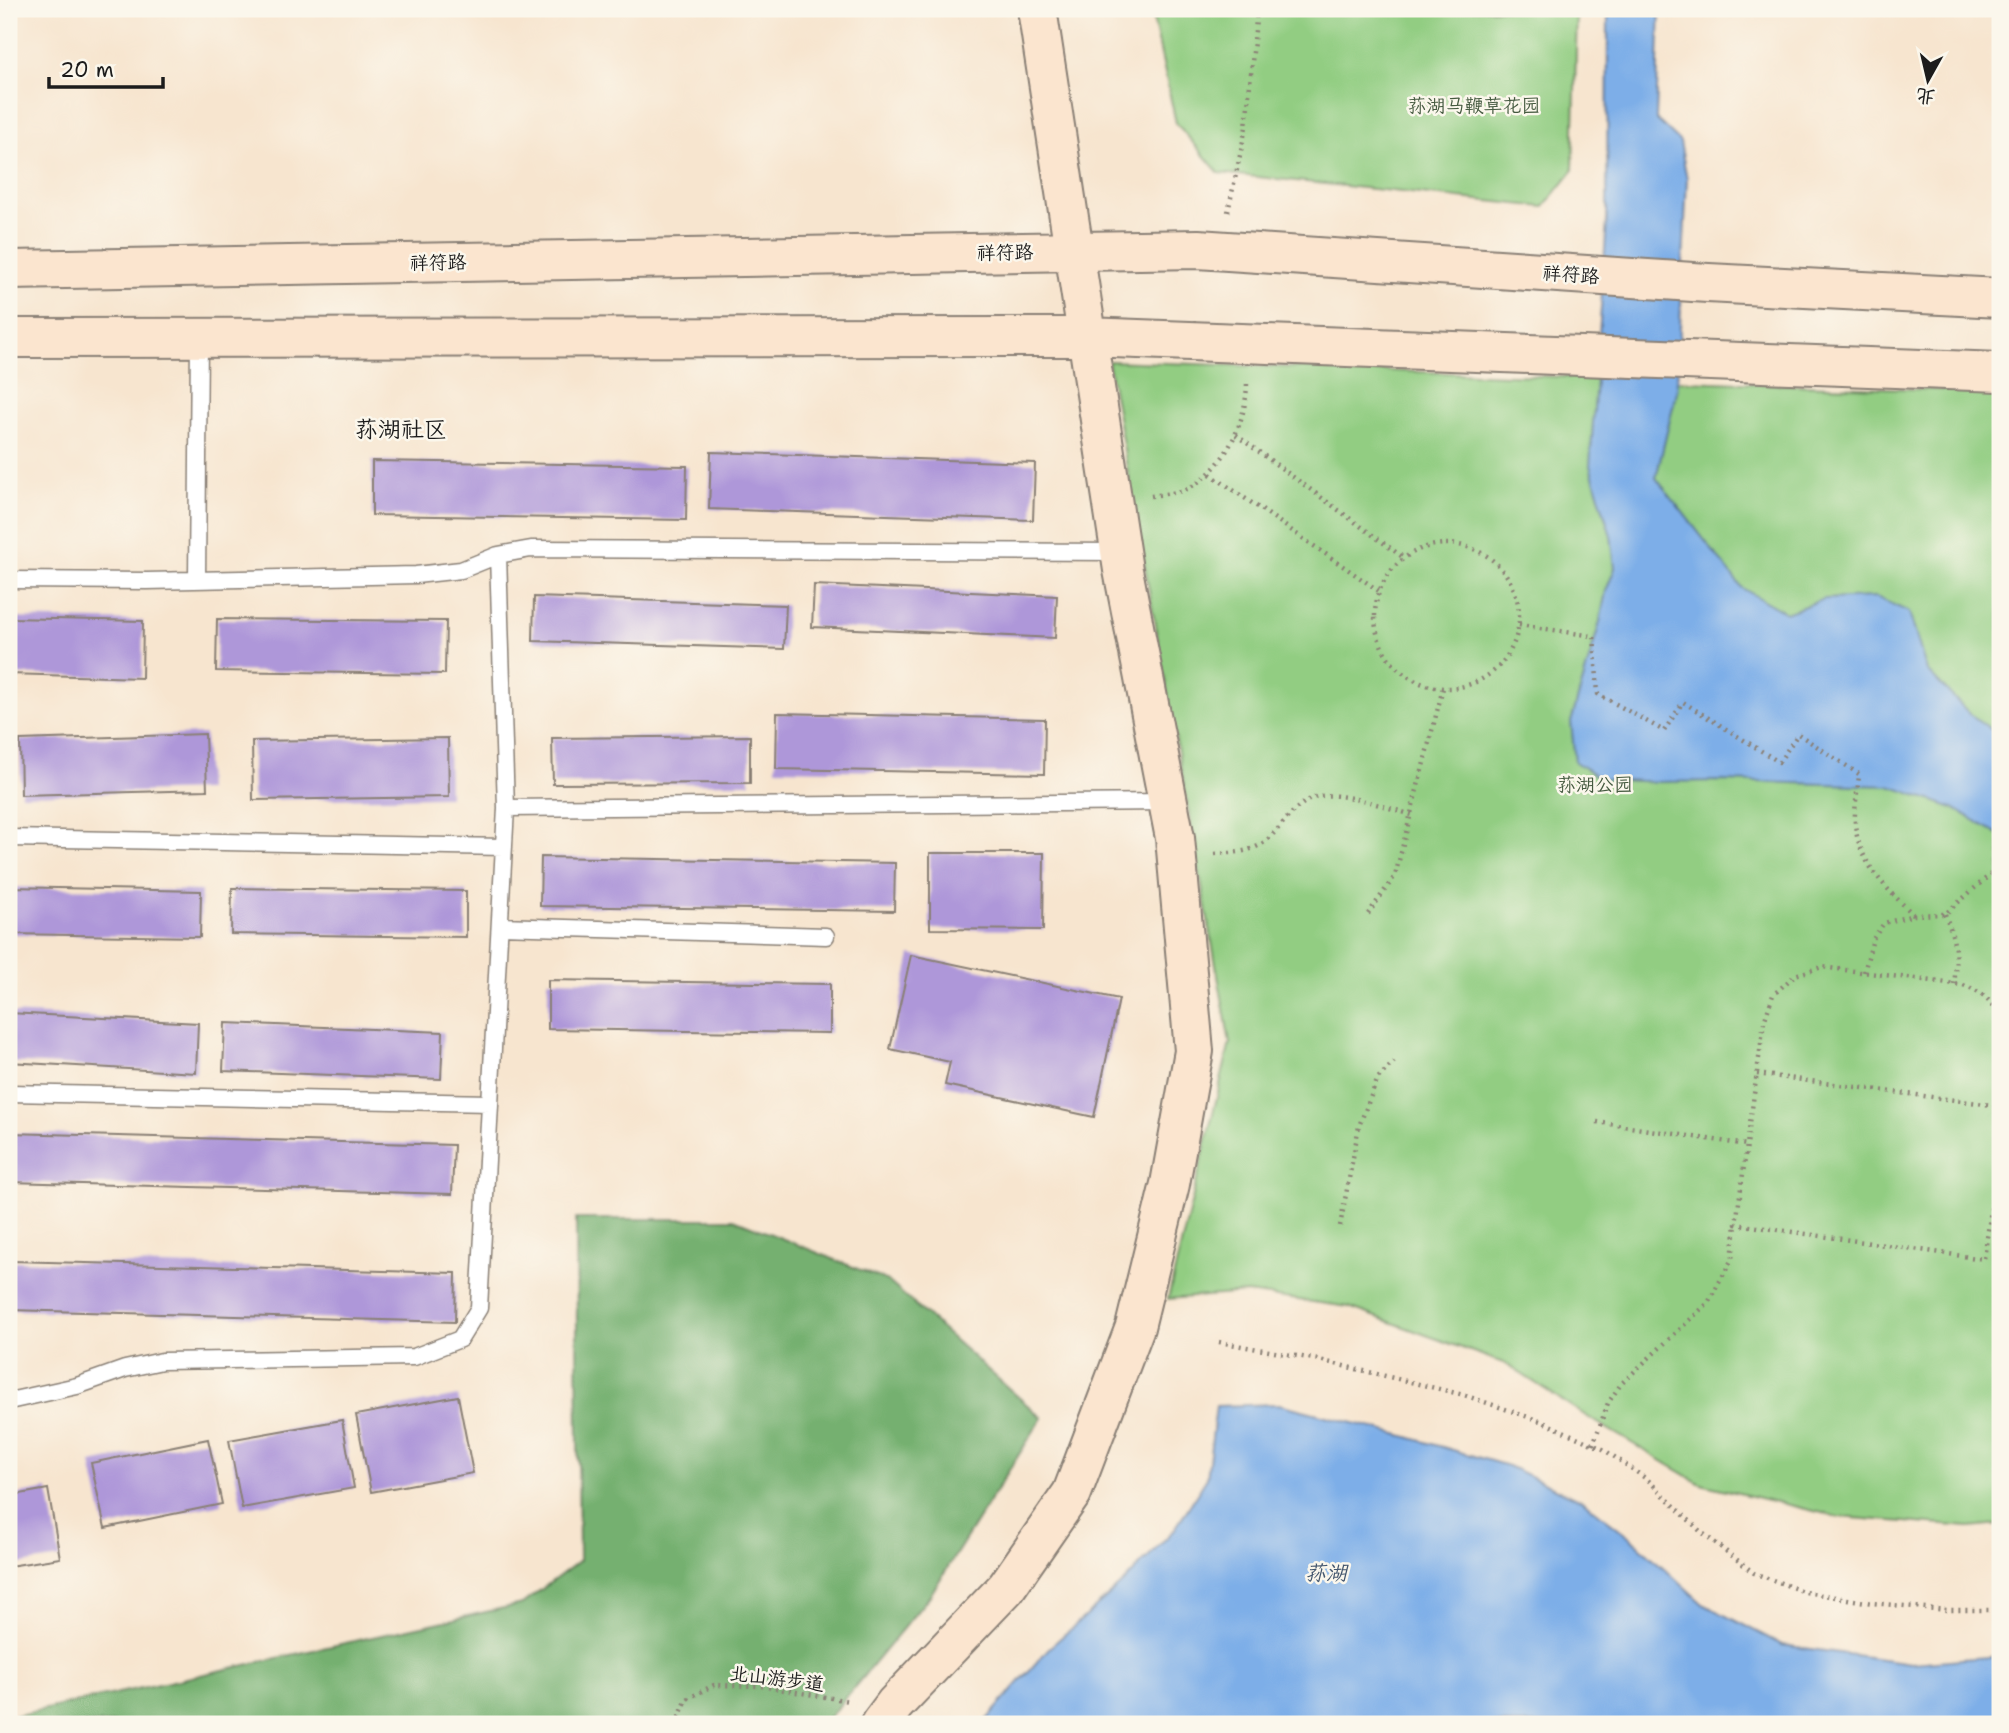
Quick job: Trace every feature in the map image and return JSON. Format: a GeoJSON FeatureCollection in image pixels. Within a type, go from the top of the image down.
{"type":"FeatureCollection","features":[{"type":"Feature","properties":{"kind":"main road"},"geometry":{"type":"LineString","coordinates":[[887,1714],[1006,1588],[1072,1493],[1135,1327],[1170,1184],[1194,1051],[1177,856],[1120,552],[1037,9]]}},
{"type":"Feature","properties":{"kind":"main road","name":"祥符路"},"geometry":{"type":"LineString","coordinates":[[9,270],[1221,250],[1708,283],[2000,298]]}},
{"type":"Feature","properties":{"kind":"main road"},"geometry":{"type":"LineString","coordinates":[[9,338],[1087,337],[2000,372]]}},
{"type":"Feature","properties":{"kind":"lane"},"geometry":{"type":"LineString","coordinates":[[197,580],[199,338]]}},
{"type":"Feature","properties":{"kind":"lane"},"geometry":{"type":"LineString","coordinates":[[9,580],[197,580],[416,575],[461,570],[498,555],[531,549],[1120,552]]}},
{"type":"Feature","properties":{"kind":"lane"},"geometry":{"type":"LineString","coordinates":[[9,1401],[77,1386],[125,1369],[162,1361],[414,1357],[460,1339],[479,1308],[506,808],[498,555]]}},
{"type":"Feature","properties":{"kind":"lane"},"geometry":{"type":"LineString","coordinates":[[506,808],[1168,802]]}},
{"type":"Feature","properties":{"kind":"lane"},"geometry":{"type":"LineString","coordinates":[[9,838],[504,847]]}},
{"type":"Feature","properties":{"kind":"lane"},"geometry":{"type":"LineString","coordinates":[[500,926],[826,936]]}},
{"type":"Feature","properties":{"kind":"lane"},"geometry":{"type":"LineString","coordinates":[[9,1093],[490,1103]]}},
{"type":"Feature","properties":{"kind":"path"},"geometry":{"type":"LineString","coordinates":[[1221,250],[1246,127],[1258,9]]}},
{"type":"Feature","properties":{"kind":"path"},"geometry":{"type":"LineString","coordinates":[[1112,502],[1186,490],[1210,474],[1236,435],[1247,393],[1247,342]]}},
{"type":"Feature","properties":{"kind":"path"},"geometry":{"type":"LineString","coordinates":[[1236,435],[1404,558]]}},
{"type":"Feature","properties":{"kind":"path"},"geometry":{"type":"LineString","coordinates":[[1210,474],[1379,591]]}},
{"type":"Feature","properties":{"kind":"path"},"geometry":{"type":"LineString","coordinates":[[1444,544],[1465,546],[1485,554],[1501,568],[1513,586],[1519,605],[1519,625],[1514,644],[1504,661],[1490,675],[1473,684],[1453,689],[1432,687],[1413,680],[1395,668],[1383,651],[1376,632],[1374,611],[1379,591],[1388,573],[1404,558],[1423,548],[1444,544]]}},
{"type":"Feature","properties":{"kind":"path"},"geometry":{"type":"LineString","coordinates":[[1519,625],[1594,636],[1598,694],[1664,731],[1683,702],[1779,762],[1798,734],[1859,774],[1855,823],[1860,848],[1879,882],[1914,915]]}},
{"type":"Feature","properties":{"kind":"path"},"geometry":{"type":"LineString","coordinates":[[1368,914],[1395,876],[1443,688]]}},
{"type":"Feature","properties":{"kind":"path"},"geometry":{"type":"LineString","coordinates":[[1177,856],[1242,853],[1261,845],[1289,814],[1316,797],[1352,797],[1412,815]]}},
{"type":"Feature","properties":{"kind":"path"},"geometry":{"type":"LineString","coordinates":[[1864,972],[1873,939],[1884,923],[1914,915],[1945,914],[2000,866]]}},
{"type":"Feature","properties":{"kind":"path"},"geometry":{"type":"LineString","coordinates":[[1945,914],[1953,935],[1957,960],[1954,984]]}},
{"type":"Feature","properties":{"kind":"path"},"geometry":{"type":"LineString","coordinates":[[1593,1445],[1608,1403],[1621,1384],[1708,1303],[1732,1259],[1764,1022],[1773,996],[1796,975],[1822,967],[1954,984],[1979,991],[1995,1007],[2000,1018]]}},
{"type":"Feature","properties":{"kind":"path"},"geometry":{"type":"LineString","coordinates":[[1340,1226],[1359,1126],[1378,1078],[1394,1062]]}},
{"type":"Feature","properties":{"kind":"path"},"geometry":{"type":"LineString","coordinates":[[1757,1073],[2000,1106]]}},
{"type":"Feature","properties":{"kind":"path"},"geometry":{"type":"LineString","coordinates":[[1597,1122],[1746,1145]]}},
{"type":"Feature","properties":{"kind":"path"},"geometry":{"type":"LineString","coordinates":[[1736,1224],[1984,1259],[2000,1145]]}},
{"type":"Feature","properties":{"kind":"path"},"geometry":{"type":"LineString","coordinates":[[1219,1342],[1319,1360],[1464,1395],[1543,1422],[1603,1449],[1648,1480],[1700,1531],[1754,1573],[1805,1592],[1871,1603],[1947,1610],[2000,1610]]}},
{"type":"Feature","properties":{"kind":"path","name":"北山游步道"},"geometry":{"type":"LineString","coordinates":[[676,1724],[687,1699],[714,1685],[761,1686],[874,1706],[887,1714]]}},
{"type":"Feature","properties":{"kind":"green space","name":"荪湖马鞭草花园"},"geometry":{"type":"Polygon","coordinates":[[[1151,9],[1577,9],[1573,171],[1544,207],[1219,173],[1176,123],[1151,9]]]}},
{"type":"Feature","properties":{"kind":"green space","name":"荪湖公园"},"geometry":{"type":"Polygon","coordinates":[[[1108,361],[2000,392],[2000,1524],[1969,1527],[1839,1517],[1701,1484],[1586,1416],[1506,1364],[1349,1307],[1247,1293],[1168,1299],[1230,1043],[1108,361]]]}},
{"type":"Feature","properties":{"kind":"green space"},"geometry":{"type":"Polygon","coordinates":[[[576,1219],[734,1219],[888,1281],[1042,1418],[929,1597],[824,1724],[9,1724],[9,1717],[522,1604],[579,1561],[576,1219]]]}},
{"type":"Feature","properties":{"kind":"water"},"geometry":{"type":"Polygon","coordinates":[[[1608,9],[1660,9],[1656,119],[1680,142],[1687,179],[1677,390],[1656,478],[1742,588],[1786,613],[1824,599],[1876,597],[1909,612],[1927,671],[1970,714],[2000,736],[2000,835],[1953,808],[1890,786],[1602,779],[1575,762],[1571,722],[1600,622],[1606,591],[1615,568],[1611,536],[1590,466],[1607,220],[1608,9]]]}},
{"type":"Feature","properties":{"kind":"water","name":"荪湖"},"geometry":{"type":"Polygon","coordinates":[[[1279,1404],[1508,1466],[1582,1500],[1630,1537],[1703,1604],[1782,1645],[1911,1663],[2000,1656],[2000,1724],[983,1724],[1048,1649],[1123,1583],[1175,1529],[1207,1478],[1216,1406],[1279,1404]]]}},
{"type":"Feature","properties":{"kind":"building"},"geometry":{"type":"Polygon","coordinates":[[[711,452],[1035,463],[1033,520],[709,509],[711,452]]]}},
{"type":"Feature","properties":{"kind":"building"},"geometry":{"type":"Polygon","coordinates":[[[372,461],[687,466],[686,520],[372,515],[372,461]]]}},
{"type":"Feature","properties":{"kind":"building"},"geometry":{"type":"Polygon","coordinates":[[[814,585],[1057,596],[1055,638],[812,627],[814,585]]]}},
{"type":"Feature","properties":{"kind":"building"},"geometry":{"type":"Polygon","coordinates":[[[534,597],[786,605],[784,649],[533,641],[534,597]]]}},
{"type":"Feature","properties":{"kind":"building"},"geometry":{"type":"Polygon","coordinates":[[[9,618],[143,621],[142,678],[9,674],[9,618]]]}},
{"type":"Feature","properties":{"kind":"building"},"geometry":{"type":"Polygon","coordinates":[[[217,619],[446,621],[445,674],[216,671],[217,619]]]}},
{"type":"Feature","properties":{"kind":"building"},"geometry":{"type":"Polygon","coordinates":[[[777,713],[1045,719],[1044,774],[776,769],[777,713]]]}},
{"type":"Feature","properties":{"kind":"building"},"geometry":{"type":"Polygon","coordinates":[[[205,734],[207,790],[21,795],[20,740],[205,734]]]}},
{"type":"Feature","properties":{"kind":"building"},"geometry":{"type":"Polygon","coordinates":[[[750,736],[750,783],[553,784],[552,738],[750,736]]]}},
{"type":"Feature","properties":{"kind":"building"},"geometry":{"type":"Polygon","coordinates":[[[448,738],[449,797],[253,800],[252,741],[448,738]]]}},
{"type":"Feature","properties":{"kind":"building"},"geometry":{"type":"Polygon","coordinates":[[[930,853],[1044,853],[1043,930],[930,929],[930,853]]]}},
{"type":"Feature","properties":{"kind":"building"},"geometry":{"type":"Polygon","coordinates":[[[541,857],[895,863],[894,911],[540,906],[541,857]]]}},
{"type":"Feature","properties":{"kind":"building"},"geometry":{"type":"Polygon","coordinates":[[[9,887],[201,891],[200,937],[9,934],[9,887]]]}},
{"type":"Feature","properties":{"kind":"building"},"geometry":{"type":"Polygon","coordinates":[[[232,888],[466,891],[466,937],[231,934],[232,888]]]}},
{"type":"Feature","properties":{"kind":"building"},"geometry":{"type":"Polygon","coordinates":[[[911,955],[1119,999],[1094,1117],[945,1085],[950,1062],[890,1049],[911,955]]]}},
{"type":"Feature","properties":{"kind":"building"},"geometry":{"type":"Polygon","coordinates":[[[548,980],[830,984],[830,1033],[548,1029],[548,980]]]}},
{"type":"Feature","properties":{"kind":"building"},"geometry":{"type":"Polygon","coordinates":[[[9,1013],[198,1023],[196,1073],[9,1062],[9,1013]]]}},
{"type":"Feature","properties":{"kind":"building"},"geometry":{"type":"Polygon","coordinates":[[[225,1023],[443,1032],[441,1079],[223,1071],[225,1023]]]}},
{"type":"Feature","properties":{"kind":"building"},"geometry":{"type":"Polygon","coordinates":[[[9,1133],[454,1145],[452,1194],[9,1182],[9,1133]]]}},
{"type":"Feature","properties":{"kind":"building"},"geometry":{"type":"Polygon","coordinates":[[[11,1261],[456,1273],[455,1322],[10,1310],[11,1261]]]}},
{"type":"Feature","properties":{"kind":"building"},"geometry":{"type":"Polygon","coordinates":[[[458,1396],[473,1473],[371,1492],[356,1415],[458,1396]]]}},
{"type":"Feature","properties":{"kind":"building"},"geometry":{"type":"Polygon","coordinates":[[[342,1420],[354,1488],[242,1508],[229,1440],[342,1420]]]}},
{"type":"Feature","properties":{"kind":"building"},"geometry":{"type":"Polygon","coordinates":[[[208,1439],[222,1504],[105,1528],[91,1463],[208,1439]]]}},
{"type":"Feature","properties":{"kind":"building"},"geometry":{"type":"Polygon","coordinates":[[[48,1489],[60,1558],[9,1566],[9,1496],[48,1489]]]}},
{"type":"Feature","properties":{"kind":"district","name":"荪湖社区"},"geometry":{"type":"Point","coordinates":[401,429]}}]}
